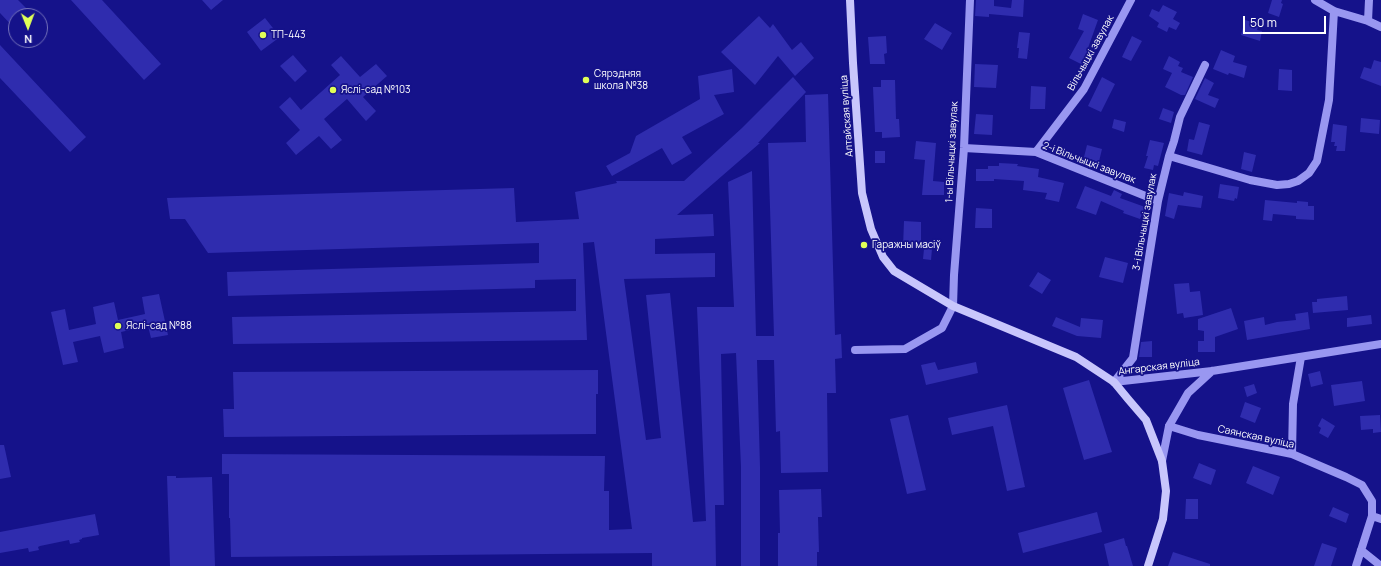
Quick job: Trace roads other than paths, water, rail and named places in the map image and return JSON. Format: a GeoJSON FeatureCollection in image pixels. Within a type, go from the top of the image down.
{"type":"FeatureCollection","features":[{"type":"Feature","properties":{"kind":"main road","name":"Алтайская вуліца"},"geometry":{"type":"LineString","coordinates":[[850,0],[862,193],[871,229]]}},
{"type":"Feature","properties":{"kind":"main road","name":"Ангарская вуліца"},"geometry":{"type":"LineString","coordinates":[[871,229],[882,257],[894,271],[953,306],[1076,357],[1114,382]]}},
{"type":"Feature","properties":{"kind":"main road"},"geometry":{"type":"LineString","coordinates":[[1114,382],[1146,420],[1162,461],[1166,491],[1165,511],[1148,566]]}},
{"type":"Feature","properties":{"kind":"street","name":"1-ы Вільчыцкі завулак"},"geometry":{"type":"LineString","coordinates":[[953,306],[964,148],[970,0]]}},
{"type":"Feature","properties":{"kind":"street","name":"Вільчыцкі завулак"},"geometry":{"type":"LineString","coordinates":[[1036,152],[1084,89],[1131,0]]}},
{"type":"Feature","properties":{"kind":"street"},"geometry":{"type":"LineString","coordinates":[[1315,0],[1334,11],[1368,21],[1381,27]]}},
{"type":"Feature","properties":{"kind":"street"},"geometry":{"type":"LineString","coordinates":[[1368,21],[1369,0]]}},
{"type":"Feature","properties":{"kind":"street"},"geometry":{"type":"LineString","coordinates":[[1169,156],[1250,180],[1277,185],[1289,184],[1298,181],[1309,173],[1317,161],[1329,100],[1334,11]]}},
{"type":"Feature","properties":{"kind":"street","name":"3-і Вільчыцкі завулак"},"geometry":{"type":"LineString","coordinates":[[1114,382],[1133,358],[1158,201],[1169,156],[1180,117],[1205,65]]}},
{"type":"Feature","properties":{"kind":"street","name":"2-і Вільчыцкі завулак"},"geometry":{"type":"LineString","coordinates":[[964,148],[1036,152],[1158,201]]}},
{"type":"Feature","properties":{"kind":"street"},"geometry":{"type":"LineString","coordinates":[[855,350],[905,349],[942,328],[953,306]]}},
{"type":"Feature","properties":{"kind":"street","name":"Ангарская вуліца"},"geometry":{"type":"LineString","coordinates":[[1114,382],[1212,371],[1381,344]]}},
{"type":"Feature","properties":{"kind":"street"},"geometry":{"type":"LineString","coordinates":[[1292,454],[1293,404],[1301,357]]}},
{"type":"Feature","properties":{"kind":"street"},"geometry":{"type":"LineString","coordinates":[[1162,461],[1169,426],[1188,392],[1212,371]]}},
{"type":"Feature","properties":{"kind":"street","name":"Саянская вуліца"},"geometry":{"type":"LineString","coordinates":[[1169,426],[1198,435],[1292,454],[1346,477],[1362,485],[1372,501],[1372,516]]}},
{"type":"Feature","properties":{"kind":"street"},"geometry":{"type":"LineString","coordinates":[[1356,566],[1372,516],[1381,519]]}},
{"type":"Feature","properties":{"kind":"street"},"geometry":{"type":"LineString","coordinates":[[1361,550],[1381,566]]}},
{"type":"Feature","properties":{"kind":"place","name":"ТП-443"},"geometry":{"type":"Point","coordinates":[263,35]}},
{"type":"Feature","properties":{"kind":"place","name":"Сярэдняя школа №38"},"geometry":{"type":"Point","coordinates":[586,80]}},
{"type":"Feature","properties":{"kind":"place","name":"Яслі-сад №103"},"geometry":{"type":"Point","coordinates":[333,90]}},
{"type":"Feature","properties":{"kind":"place","name":"Гаражны масіў"},"geometry":{"type":"Point","coordinates":[864,245]}},
{"type":"Feature","properties":{"kind":"place","name":"Яслі-сад №88"},"geometry":{"type":"Point","coordinates":[118,326]}}]}
